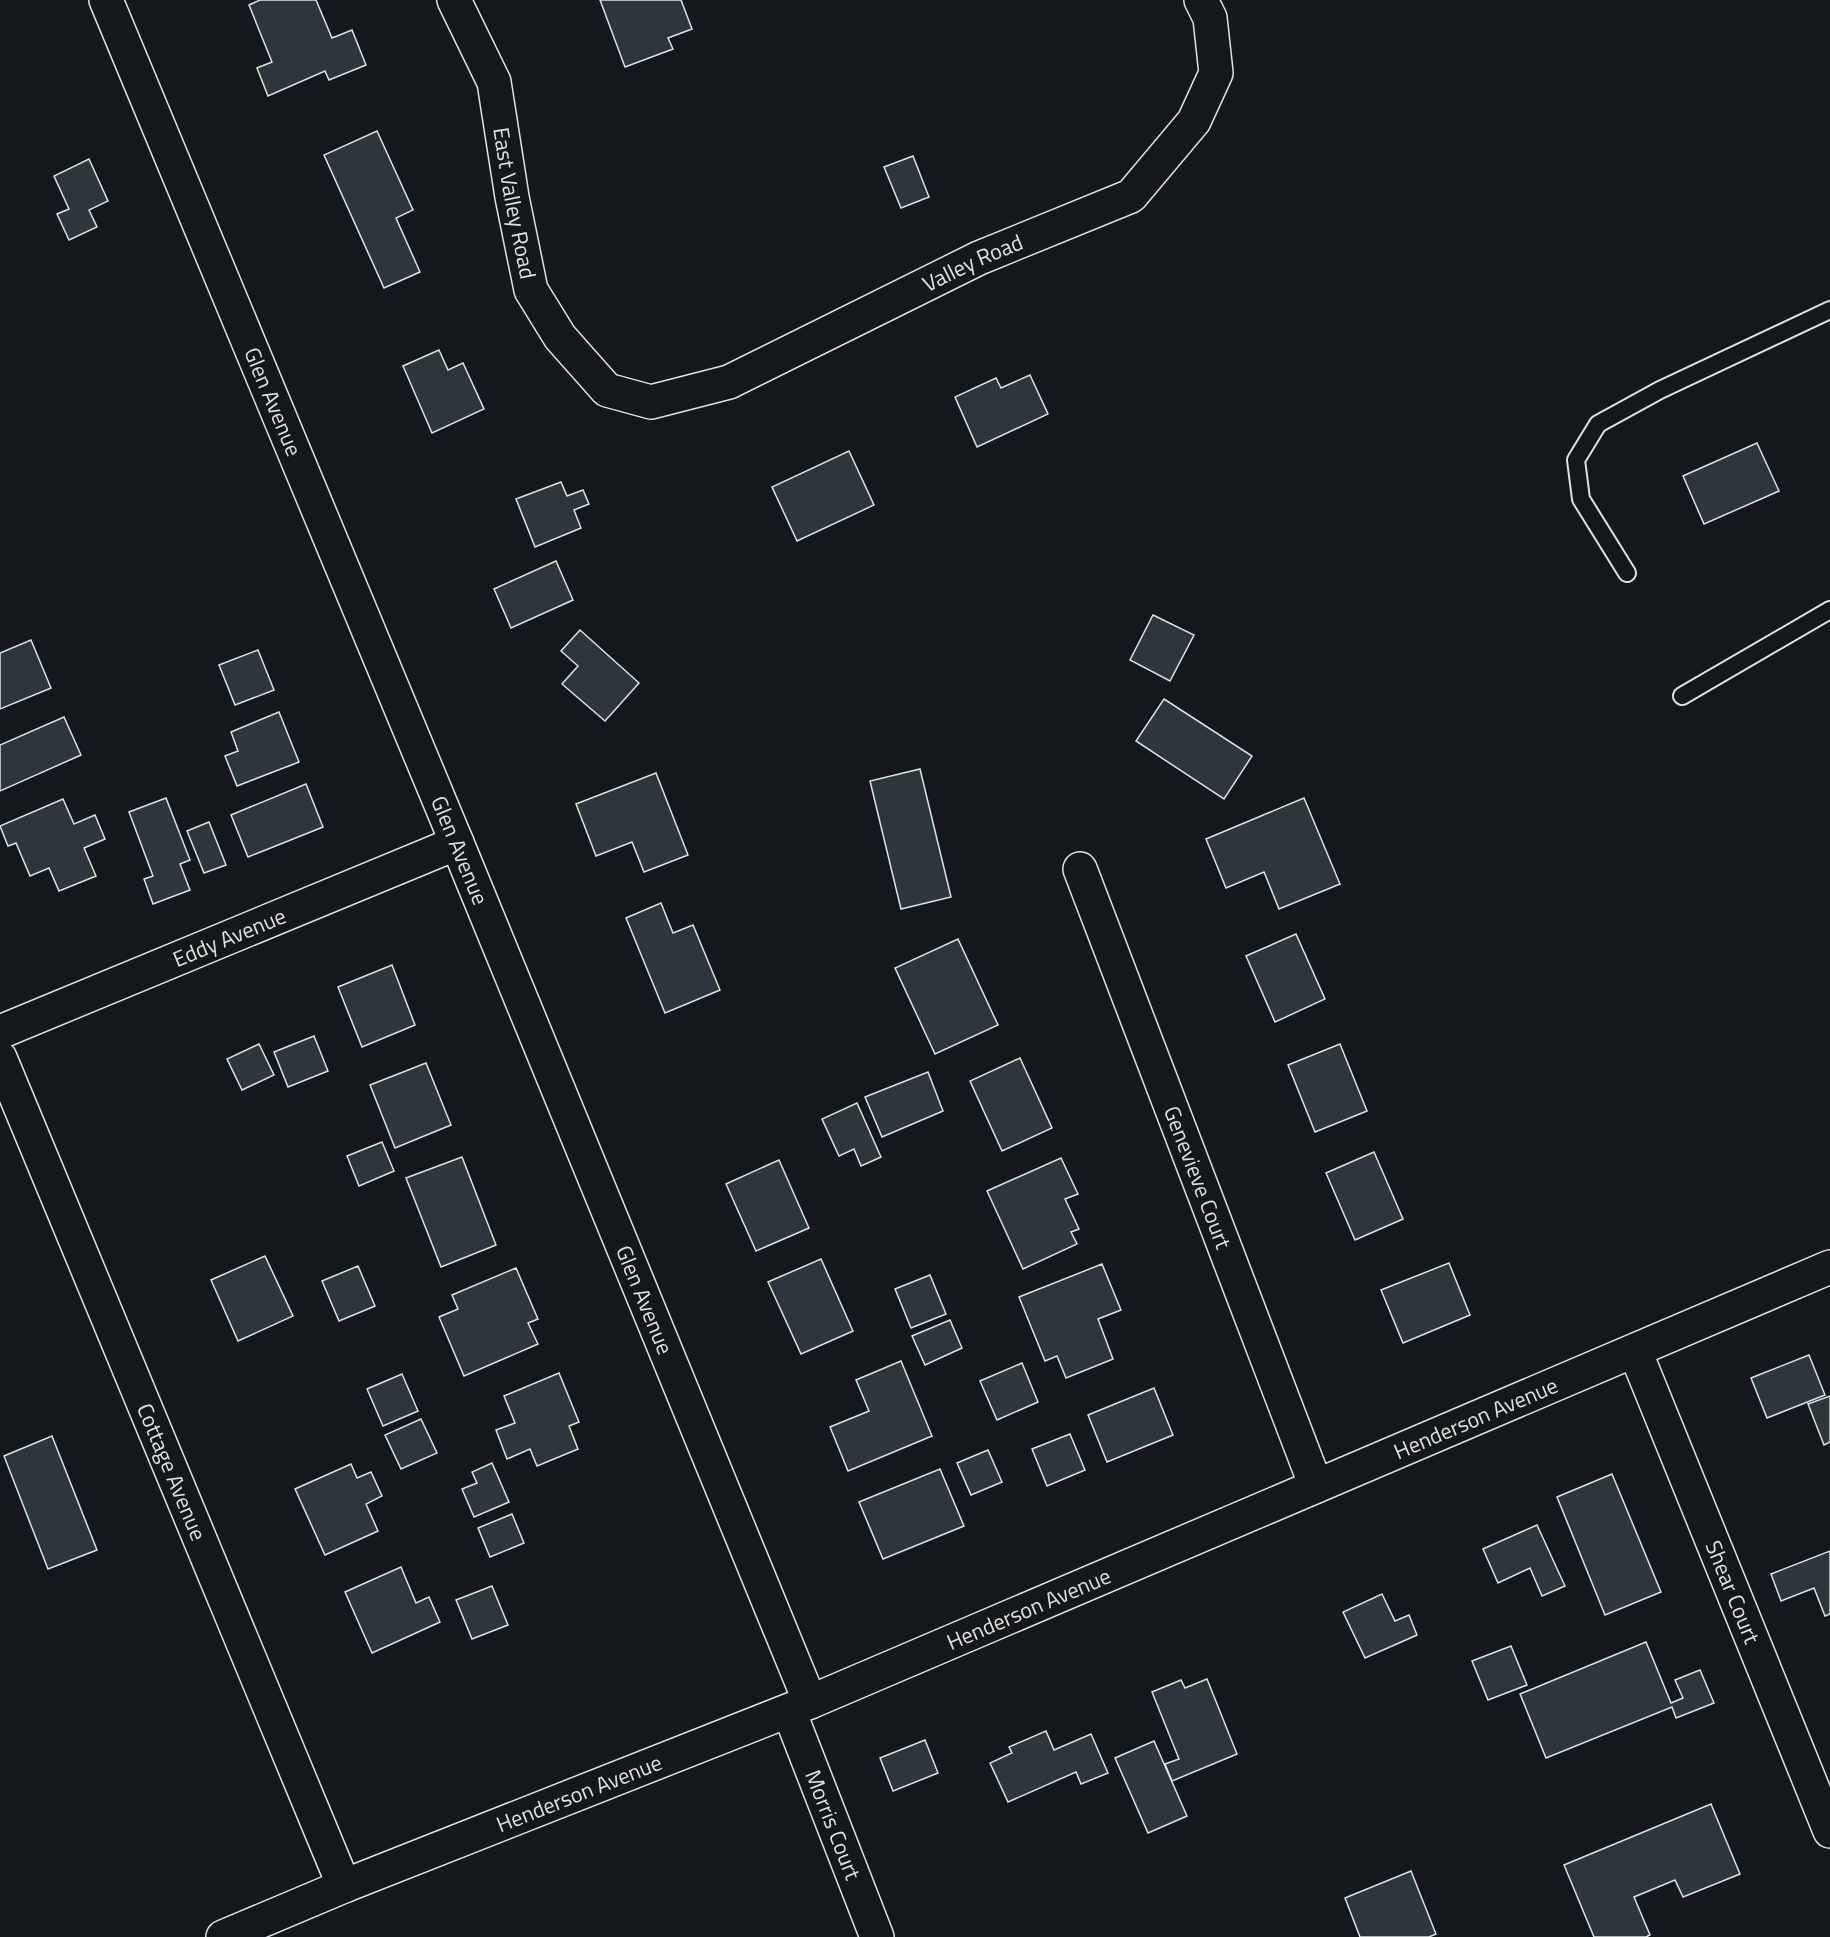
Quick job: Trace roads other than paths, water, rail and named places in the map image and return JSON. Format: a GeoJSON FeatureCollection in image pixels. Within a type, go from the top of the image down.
{"type":"FeatureCollection","features":[{"type":"Feature","properties":{"kind":"street","name":"Glen Avenue"},"geometry":{"type":"LineString","coordinates":[[106,0],[457,843],[799,1706]]}},
{"type":"Feature","properties":{"kind":"street","name":"East Valley Road"},"geometry":{"type":"LineString","coordinates":[[454,0],[494,82],[512,197],[531,290],[560,337],[607,390]]}},
{"type":"Feature","properties":{"kind":"street","name":"Valley Road"},"geometry":{"type":"LineString","coordinates":[[607,390],[651,402],[729,382],[979,258],[1131,196],[1194,120],[1216,73],[1210,18],[1201,0]]}},
{"type":"Feature","properties":{"kind":"street","name":"Eddy Avenue"},"geometry":{"type":"LineString","coordinates":[[0,1032],[457,843]]}},
{"type":"Feature","properties":{"kind":"street","name":"Genevieve Court"},"geometry":{"type":"LineString","coordinates":[[1080,869],[1316,1486]]}},
{"type":"Feature","properties":{"kind":"street","name":"Cottage Avenue"},"geometry":{"type":"LineString","coordinates":[[0,1058],[344,1886]]}},
{"type":"Feature","properties":{"kind":"street","name":"Henderson Avenue"},"geometry":{"type":"LineString","coordinates":[[223,1937],[344,1886],[799,1706],[1830,1268]]}},
{"type":"Feature","properties":{"kind":"street","name":"Shear Court"},"geometry":{"type":"LineString","coordinates":[[1635,1351],[1830,1831]]}},
{"type":"Feature","properties":{"kind":"street","name":"Morris Court"},"geometry":{"type":"LineString","coordinates":[[799,1706],[877,1937]]}},
{"type":"Feature","properties":{"kind":"lane"},"geometry":{"type":"LineString","coordinates":[[1627,573],[1581,499],[1576,460],[1598,424],[1660,390],[1830,310]]}},
{"type":"Feature","properties":{"kind":"lane"},"geometry":{"type":"LineString","coordinates":[[1682,696],[1830,610]]}}]}
